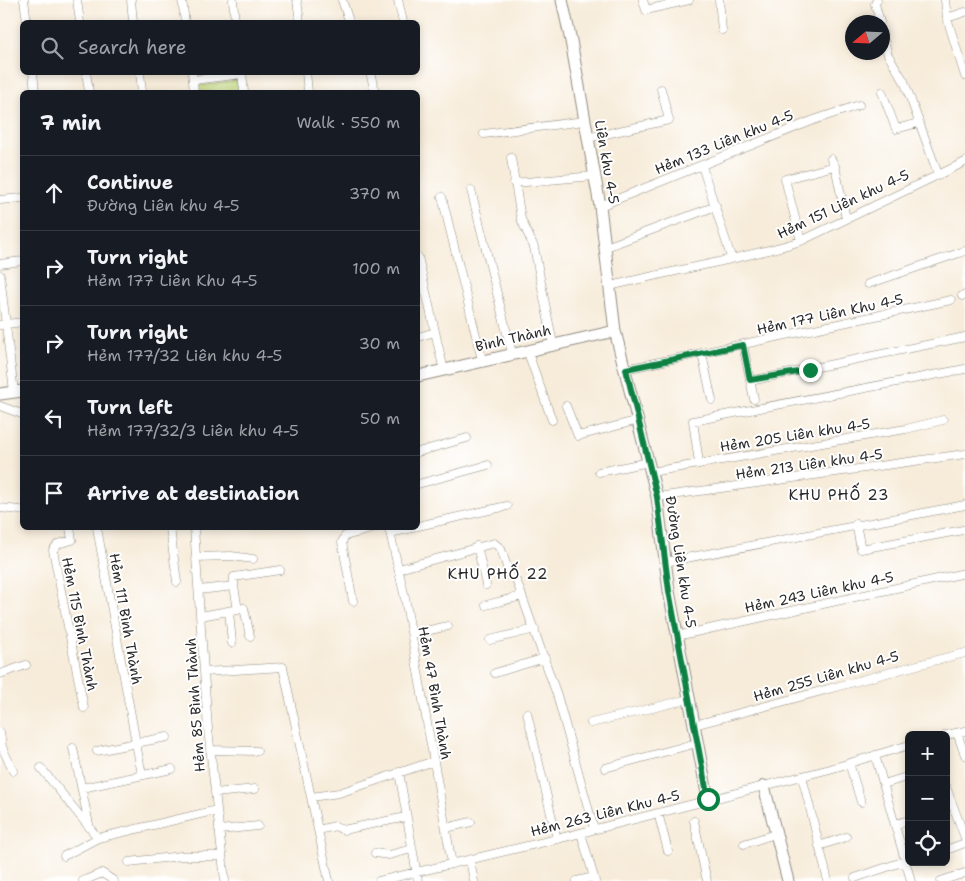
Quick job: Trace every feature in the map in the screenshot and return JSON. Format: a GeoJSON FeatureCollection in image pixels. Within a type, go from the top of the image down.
{"type":"FeatureCollection","features":[{"type":"Feature","properties":{"kind":"street"},"geometry":{"type":"LineString","coordinates":[[24,0],[27,20]]}},
{"type":"Feature","properties":{"kind":"street"},"geometry":{"type":"LineString","coordinates":[[77,0],[80,20]]}},
{"type":"Feature","properties":{"kind":"street"},"geometry":{"type":"LineString","coordinates":[[131,0],[134,20]]}},
{"type":"Feature","properties":{"kind":"street"},"geometry":{"type":"LineString","coordinates":[[182,0],[185,20]]}},
{"type":"Feature","properties":{"kind":"street"},"geometry":{"type":"LineString","coordinates":[[232,0],[236,20]]}},
{"type":"Feature","properties":{"kind":"street"},"geometry":{"type":"LineString","coordinates":[[298,0],[300,20]]}},
{"type":"Feature","properties":{"kind":"street"},"geometry":{"type":"LineString","coordinates":[[342,0],[348,18]]}},
{"type":"Feature","properties":{"kind":"street"},"geometry":{"type":"LineString","coordinates":[[398,0],[403,20]]}},
{"type":"Feature","properties":{"kind":"street","name":"Liên khu 4-5"},"geometry":{"type":"LineString","coordinates":[[562,0],[572,41],[584,121],[600,206],[615,331]]}},
{"type":"Feature","properties":{"kind":"street"},"geometry":{"type":"LineString","coordinates":[[643,0],[646,10],[689,0]]}},
{"type":"Feature","properties":{"kind":"street"},"geometry":{"type":"LineString","coordinates":[[719,0],[722,30]]}},
{"type":"Feature","properties":{"kind":"street"},"geometry":{"type":"LineString","coordinates":[[877,0],[875,4],[878,15]]}},
{"type":"Feature","properties":{"kind":"street"},"geometry":{"type":"LineString","coordinates":[[945,0],[947,18],[965,76]]}},
{"type":"Feature","properties":{"kind":"street"},"geometry":{"type":"LineString","coordinates":[[947,18],[965,12]]}},
{"type":"Feature","properties":{"kind":"street"},"geometry":{"type":"LineString","coordinates":[[956,44],[965,41]]}},
{"type":"Feature","properties":{"kind":"street"},"geometry":{"type":"LineString","coordinates":[[890,58],[904,81],[938,174]]}},
{"type":"Feature","properties":{"kind":"street"},"geometry":{"type":"LineString","coordinates":[[33,75],[35,90]]}},
{"type":"Feature","properties":{"kind":"street"},"geometry":{"type":"LineString","coordinates":[[86,75],[89,90]]}},
{"type":"Feature","properties":{"kind":"street"},"geometry":{"type":"LineString","coordinates":[[140,75],[142,90]]}},
{"type":"Feature","properties":{"kind":"street"},"geometry":{"type":"LineString","coordinates":[[194,90],[192,76],[209,75]]}},
{"type":"Feature","properties":{"kind":"street"},"geometry":{"type":"LineString","coordinates":[[242,75],[244,90]]}},
{"type":"Feature","properties":{"kind":"street"},"geometry":{"type":"LineString","coordinates":[[306,75],[308,90]]}},
{"type":"Feature","properties":{"kind":"street"},"geometry":{"type":"LineString","coordinates":[[371,75],[374,90]]}},
{"type":"Feature","properties":{"kind":"street"},"geometry":{"type":"LineString","coordinates":[[587,138],[669,120],[661,89]]}},
{"type":"Feature","properties":{"kind":"street"},"geometry":{"type":"LineString","coordinates":[[882,92],[896,129],[918,123]]}},
{"type":"Feature","properties":{"kind":"street","name":"Hẻm 133 Liên khu 4-5"},"geometry":{"type":"LineString","coordinates":[[600,206],[814,120],[860,105]]}},
{"type":"Feature","properties":{"kind":"street"},"geometry":{"type":"LineString","coordinates":[[484,134],[584,121]]}},
{"type":"Feature","properties":{"kind":"street"},"geometry":{"type":"LineString","coordinates":[[511,158],[520,219],[534,247],[553,344]]}},
{"type":"Feature","properties":{"kind":"street","name":"Hẻm 151 Liên khu 4-5"},"geometry":{"type":"LineString","coordinates":[[611,286],[774,249],[801,240],[965,162]]}},
{"type":"Feature","properties":{"kind":"street"},"geometry":{"type":"LineString","coordinates":[[801,240],[785,179],[833,163],[846,219]]}},
{"type":"Feature","properties":{"kind":"street"},"geometry":{"type":"LineString","coordinates":[[702,166],[732,257]]}},
{"type":"Feature","properties":{"kind":"street"},"geometry":{"type":"LineString","coordinates":[[514,183],[594,176]]}},
{"type":"Feature","properties":{"kind":"street"},"geometry":{"type":"LineString","coordinates":[[471,190],[512,353]]}},
{"type":"Feature","properties":{"kind":"street"},"geometry":{"type":"LineString","coordinates":[[442,197],[482,360]]}},
{"type":"Feature","properties":{"kind":"street"},"geometry":{"type":"LineString","coordinates":[[0,200],[20,198]]}},
{"type":"Feature","properties":{"kind":"street"},"geometry":{"type":"LineString","coordinates":[[606,247],[716,206]]}},
{"type":"Feature","properties":{"kind":"street"},"geometry":{"type":"LineString","coordinates":[[868,284],[965,251]]}},
{"type":"Feature","properties":{"kind":"street"},"geometry":{"type":"LineString","coordinates":[[0,264],[20,261]]}},
{"type":"Feature","properties":{"kind":"street"},"geometry":{"type":"LineString","coordinates":[[0,275],[3,324],[18,392],[0,394]]}},
{"type":"Feature","properties":{"kind":"street"},"geometry":{"type":"LineString","coordinates":[[421,285],[444,370]]}},
{"type":"Feature","properties":{"kind":"street","name":"Hẻm 177 Liên Khu 4-5"},"geometry":{"type":"LineString","coordinates":[[626,369],[951,300]]}},
{"type":"Feature","properties":{"kind":"street"},"geometry":{"type":"LineString","coordinates":[[3,324],[20,322]]}},
{"type":"Feature","properties":{"kind":"street","name":"Bình Thành"},"geometry":{"type":"LineString","coordinates":[[420,376],[615,331]]}},
{"type":"Feature","properties":{"kind":"street","name":"Đường Liên khu 4-5"},"geometry":{"type":"LineString","coordinates":[[615,331],[657,497],[677,636],[708,799]]}},
{"type":"Feature","properties":{"kind":"street"},"geometry":{"type":"LineString","coordinates":[[420,336],[435,332]]}},
{"type":"Feature","properties":{"kind":"street"},"geometry":{"type":"LineString","coordinates":[[750,380],[965,336]]}},
{"type":"Feature","properties":{"kind":"street"},"geometry":{"type":"LineString","coordinates":[[743,345],[754,399]]}},
{"type":"Feature","properties":{"kind":"street"},"geometry":{"type":"LineString","coordinates":[[528,350],[552,420]]}},
{"type":"Feature","properties":{"kind":"street"},"geometry":{"type":"LineString","coordinates":[[702,354],[712,400]]}},
{"type":"Feature","properties":{"kind":"street"},"geometry":{"type":"LineString","coordinates":[[699,463],[693,421],[965,369]]}},
{"type":"Feature","properties":{"kind":"street"},"geometry":{"type":"LineString","coordinates":[[0,406],[20,413]]}},
{"type":"Feature","properties":{"kind":"street"},"geometry":{"type":"LineString","coordinates":[[566,406],[578,436],[639,420]]}},
{"type":"Feature","properties":{"kind":"street","name":"Hẻm 205 Liên khu 4-5"},"geometry":{"type":"LineString","coordinates":[[598,472],[699,463],[906,429],[943,420]]}},
{"type":"Feature","properties":{"kind":"street"},"geometry":{"type":"LineString","coordinates":[[420,451],[467,438]]}},
{"type":"Feature","properties":{"kind":"street","name":"Hẻm 213 Liên khu 4-5"},"geometry":{"type":"LineString","coordinates":[[657,497],[965,454]]}},
{"type":"Feature","properties":{"kind":"street"},"geometry":{"type":"LineString","coordinates":[[420,483],[488,466]]}},
{"type":"Feature","properties":{"kind":"street"},"geometry":{"type":"LineString","coordinates":[[665,562],[856,524],[965,505]]}},
{"type":"Feature","properties":{"kind":"street"},"geometry":{"type":"LineString","coordinates":[[420,526],[507,506]]}},
{"type":"Feature","properties":{"kind":"street"},"geometry":{"type":"LineString","coordinates":[[0,508],[20,510]]}},
{"type":"Feature","properties":{"kind":"street"},"geometry":{"type":"LineString","coordinates":[[856,524],[861,549],[963,530]]}},
{"type":"Feature","properties":{"kind":"street","name":"Hẻm 115 Bình Thành"},"geometry":{"type":"LineString","coordinates":[[70,530],[72,540],[58,544],[53,550],[84,708]]}},
{"type":"Feature","properties":{"kind":"street","name":"Hẻm 111 Bình Thành"},"geometry":{"type":"LineString","coordinates":[[97,530],[136,743]]}},
{"type":"Feature","properties":{"kind":"street"},"geometry":{"type":"LineString","coordinates":[[170,530],[177,582]]}},
{"type":"Feature","properties":{"kind":"street","name":"Hẻm 85 Bình Thành"},"geometry":{"type":"LineString","coordinates":[[194,530],[210,750],[225,881]]}},
{"type":"Feature","properties":{"kind":"street"},"geometry":{"type":"LineString","coordinates":[[353,601],[342,542],[345,536],[368,530]]}},
{"type":"Feature","properties":{"kind":"street","name":"Hẻm 47 Bình Thành"},"geometry":{"type":"LineString","coordinates":[[389,530],[412,634],[452,864]]}},
{"type":"Feature","properties":{"kind":"street"},"geometry":{"type":"LineString","coordinates":[[399,569],[477,546],[494,543],[501,549],[510,576]]}},
{"type":"Feature","properties":{"kind":"street"},"geometry":{"type":"LineString","coordinates":[[477,546],[486,585]]}},
{"type":"Feature","properties":{"kind":"street"},"geometry":{"type":"LineString","coordinates":[[196,557],[231,556],[253,559]]}},
{"type":"Feature","properties":{"kind":"street"},"geometry":{"type":"LineString","coordinates":[[232,644],[233,578],[280,570]]}},
{"type":"Feature","properties":{"kind":"street","name":"Hẻm 243 Liên khu 4-5"},"geometry":{"type":"LineString","coordinates":[[677,636],[965,573]]}},
{"type":"Feature","properties":{"kind":"street"},"geometry":{"type":"LineString","coordinates":[[517,582],[545,658],[594,829]]}},
{"type":"Feature","properties":{"kind":"street"},"geometry":{"type":"LineString","coordinates":[[199,590],[234,586]]}},
{"type":"Feature","properties":{"kind":"street"},"geometry":{"type":"LineString","coordinates":[[486,605],[522,596]]}},
{"type":"Feature","properties":{"kind":"street"},"geometry":{"type":"LineString","coordinates":[[201,616],[244,608],[250,636]]}},
{"type":"Feature","properties":{"kind":"street"},"geometry":{"type":"LineString","coordinates":[[412,634],[448,626]]}},
{"type":"Feature","properties":{"kind":"street"},"geometry":{"type":"LineString","coordinates":[[490,640],[535,629]]}},
{"type":"Feature","properties":{"kind":"street","name":"Hẻm 255 Liên khu 4-5"},"geometry":{"type":"LineString","coordinates":[[694,725],[792,700],[891,671],[965,653]]}},
{"type":"Feature","properties":{"kind":"street"},"geometry":{"type":"LineString","coordinates":[[495,673],[545,658]]}},
{"type":"Feature","properties":{"kind":"street"},"geometry":{"type":"LineString","coordinates":[[0,674],[26,665]]}},
{"type":"Feature","properties":{"kind":"street"},"geometry":{"type":"LineString","coordinates":[[205,672],[283,667],[329,881]]}},
{"type":"Feature","properties":{"kind":"street"},"geometry":{"type":"LineString","coordinates":[[590,723],[689,699]]}},
{"type":"Feature","properties":{"kind":"street"},"geometry":{"type":"LineString","coordinates":[[527,712],[557,839]]}},
{"type":"Feature","properties":{"kind":"street"},"geometry":{"type":"LineString","coordinates":[[0,732],[1,747],[13,772]]}},
{"type":"Feature","properties":{"kind":"street"},"geometry":{"type":"LineString","coordinates":[[961,732],[965,755]]}},
{"type":"Feature","properties":{"kind":"street"},"geometry":{"type":"LineString","coordinates":[[97,751],[168,736]]}},
{"type":"Feature","properties":{"kind":"street"},"geometry":{"type":"LineString","coordinates":[[136,743],[142,775]]}},
{"type":"Feature","properties":{"kind":"street"},"geometry":{"type":"LineString","coordinates":[[605,768],[697,743]]}},
{"type":"Feature","properties":{"kind":"street","name":"Hẻm 263 Liên Khu 4-5"},"geometry":{"type":"LineString","coordinates":[[379,881],[557,839],[802,776],[905,747]]}},
{"type":"Feature","properties":{"kind":"street"},"geometry":{"type":"LineString","coordinates":[[73,748],[89,826]]}},
{"type":"Feature","properties":{"kind":"street"},"geometry":{"type":"LineString","coordinates":[[210,750],[257,751]]}},
{"type":"Feature","properties":{"kind":"street"},"geometry":{"type":"LineString","coordinates":[[875,755],[905,854]]}},
{"type":"Feature","properties":{"kind":"street"},"geometry":{"type":"LineString","coordinates":[[311,797],[339,793],[434,761]]}},
{"type":"Feature","properties":{"kind":"street"},"geometry":{"type":"LineString","coordinates":[[849,763],[860,802]]}},
{"type":"Feature","properties":{"kind":"street"},"geometry":{"type":"LineString","coordinates":[[41,768],[98,838]]}},
{"type":"Feature","properties":{"kind":"street"},"geometry":{"type":"LineString","coordinates":[[82,788],[172,769]]}},
{"type":"Feature","properties":{"kind":"street"},"geometry":{"type":"LineString","coordinates":[[399,772],[418,881]]}},
{"type":"Feature","properties":{"kind":"street"},"geometry":{"type":"LineString","coordinates":[[802,776],[828,881]]}},
{"type":"Feature","properties":{"kind":"street"},"geometry":{"type":"LineString","coordinates":[[884,784],[905,777]]}},
{"type":"Feature","properties":{"kind":"street"},"geometry":{"type":"LineString","coordinates":[[764,786],[786,880]]}},
{"type":"Feature","properties":{"kind":"street"},"geometry":{"type":"LineString","coordinates":[[215,793],[255,789]]}},
{"type":"Feature","properties":{"kind":"street"},"geometry":{"type":"LineString","coordinates":[[950,798],[965,838]]}},
{"type":"Feature","properties":{"kind":"street"},"geometry":{"type":"LineString","coordinates":[[64,856],[98,838],[217,810]]}},
{"type":"Feature","properties":{"kind":"street"},"geometry":{"type":"LineString","coordinates":[[658,813],[668,851]]}},
{"type":"Feature","properties":{"kind":"street"},"geometry":{"type":"LineString","coordinates":[[318,830],[335,826],[343,830],[406,817]]}},
{"type":"Feature","properties":{"kind":"street"},"geometry":{"type":"LineString","coordinates":[[694,821],[707,881]]}},
{"type":"Feature","properties":{"kind":"street"},"geometry":{"type":"LineString","coordinates":[[895,824],[906,821]]}},
{"type":"Feature","properties":{"kind":"street"},"geometry":{"type":"LineString","coordinates":[[446,828],[471,822]]}},
{"type":"Feature","properties":{"kind":"street"},"geometry":{"type":"LineString","coordinates":[[219,830],[258,826]]}},
{"type":"Feature","properties":{"kind":"street"},"geometry":{"type":"LineString","coordinates":[[577,881],[594,879],[581,832]]}},
{"type":"Feature","properties":{"kind":"street"},"geometry":{"type":"LineString","coordinates":[[744,844],[775,834]]}},
{"type":"Feature","properties":{"kind":"street"},"geometry":{"type":"LineString","coordinates":[[819,846],[846,837]]}},
{"type":"Feature","properties":{"kind":"street"},"geometry":{"type":"LineString","coordinates":[[950,849],[965,843]]}},
{"type":"Feature","properties":{"kind":"street"},"geometry":{"type":"LineString","coordinates":[[376,853],[389,855],[412,848]]}},
{"type":"Feature","properties":{"kind":"street"},"geometry":{"type":"LineString","coordinates":[[129,862],[180,856],[222,856]]}},
{"type":"Feature","properties":{"kind":"street"},"geometry":{"type":"LineString","coordinates":[[470,860],[474,881]]}},
{"type":"Feature","properties":{"kind":"street"},"geometry":{"type":"LineString","coordinates":[[855,878],[905,864]]}},
{"type":"Feature","properties":{"kind":"street"},"geometry":{"type":"LineString","coordinates":[[908,866],[911,881]]}},
{"type":"Feature","properties":{"kind":"street"},"geometry":{"type":"LineString","coordinates":[[83,881],[102,873],[114,881]]}},
{"type":"Feature","properties":{"kind":"street"},"geometry":{"type":"LineString","coordinates":[[941,881],[965,873]]}},
{"type":"Feature","properties":{"kind":"green space"},"geometry":{"type":"Polygon","coordinates":[[[238,80],[239,90],[198,90],[197,86],[238,80]]]}},
{"type":"Feature","properties":{"kind":"district","name":"KHU PHỐ 23"},"geometry":{"type":"Point","coordinates":[839,495]}},
{"type":"Feature","properties":{"kind":"district","name":"KHU PHỐ 22"},"geometry":{"type":"Point","coordinates":[498,574]}},
{"type":"Feature","properties":{"kind":"route"},"geometry":{"type":"LineString","coordinates":[[708,799],[669,591],[657,497],[626,369],[743,345],[750,380],[810,370]]}}]}
